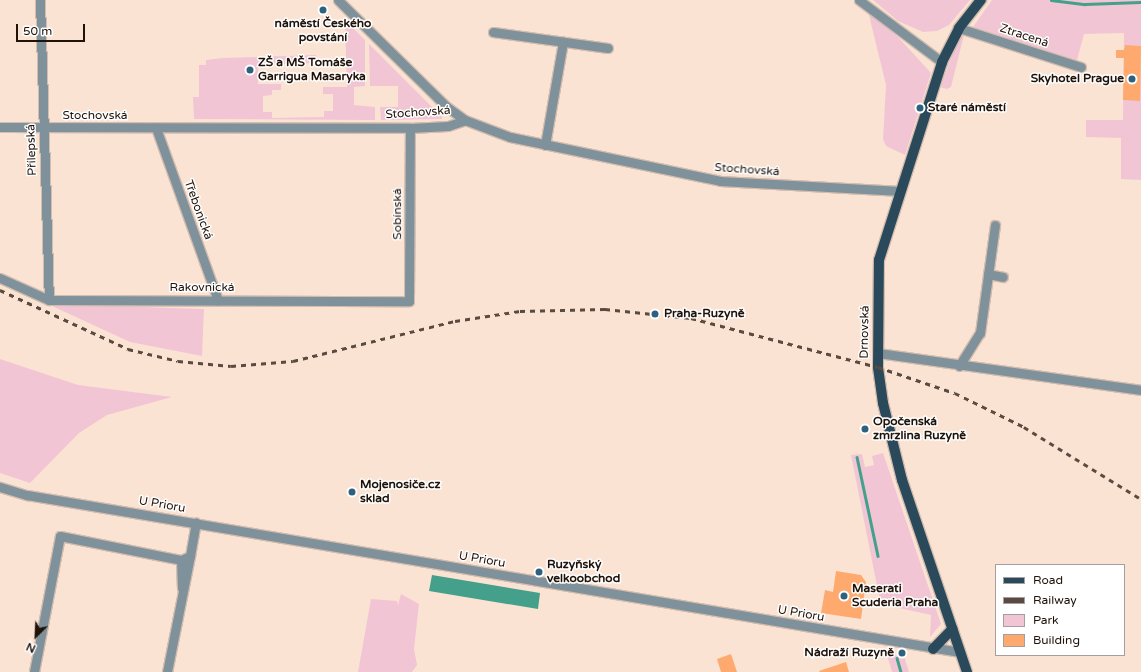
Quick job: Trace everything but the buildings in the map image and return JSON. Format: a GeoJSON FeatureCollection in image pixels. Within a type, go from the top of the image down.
{"type":"FeatureCollection","features":[{"type":"Feature","properties":{"kind":"main road","name":"Drnovská"},"geometry":{"type":"LineString","coordinates":[[967,672],[893,450],[883,403],[878,353],[880,253],[942,62],[959,28],[981,0]]}},
{"type":"Feature","properties":{"kind":"main road"},"geometry":{"type":"LineString","coordinates":[[933,649],[952,629]]}},
{"type":"Feature","properties":{"kind":"street","name":"Přílepská"},"geometry":{"type":"LineString","coordinates":[[40,0],[49,300]]}},
{"type":"Feature","properties":{"kind":"street"},"geometry":{"type":"LineString","coordinates":[[339,0],[437,97],[465,120]]}},
{"type":"Feature","properties":{"kind":"street"},"geometry":{"type":"LineString","coordinates":[[860,0],[942,62]]}},
{"type":"Feature","properties":{"kind":"street","name":"Ztracená"},"geometry":{"type":"LineString","coordinates":[[959,28],[1081,67]]}},
{"type":"Feature","properties":{"kind":"street"},"geometry":{"type":"LineString","coordinates":[[493,32],[608,48]]}},
{"type":"Feature","properties":{"kind":"street"},"geometry":{"type":"LineString","coordinates":[[545,145],[563,42]]}},
{"type":"Feature","properties":{"kind":"street","name":"Stochovská"},"geometry":{"type":"LineString","coordinates":[[0,128],[410,128],[448,126],[465,120],[510,137],[720,181],[901,191]]}},
{"type":"Feature","properties":{"kind":"street","name":"Třebonická"},"geometry":{"type":"LineString","coordinates":[[156,128],[218,300]]}},
{"type":"Feature","properties":{"kind":"street","name":"Sobínská"},"geometry":{"type":"LineString","coordinates":[[409,300],[410,128]]}},
{"type":"Feature","properties":{"kind":"street"},"geometry":{"type":"LineString","coordinates":[[959,366],[980,333],[995,225]]}},
{"type":"Feature","properties":{"kind":"street"},"geometry":{"type":"LineString","coordinates":[[988,274],[1003,277]]}},
{"type":"Feature","properties":{"kind":"street","name":"Rakovnická"},"geometry":{"type":"LineString","coordinates":[[0,278],[49,300],[409,300]]}},
{"type":"Feature","properties":{"kind":"street"},"geometry":{"type":"LineString","coordinates":[[878,353],[959,366],[1141,390]]}},
{"type":"Feature","properties":{"kind":"street","name":"U Prioru"},"geometry":{"type":"LineString","coordinates":[[0,487],[196,523],[933,649],[960,652]]}},
{"type":"Feature","properties":{"kind":"street"},"geometry":{"type":"LineString","coordinates":[[167,672],[196,523]]}},
{"type":"Feature","properties":{"kind":"street"},"geometry":{"type":"LineString","coordinates":[[34,672],[60,536],[181,560],[190,556]]}},
{"type":"Feature","properties":{"kind":"street"},"geometry":{"type":"LineString","coordinates":[[181,560],[180,576],[183,591]]}},
{"type":"Feature","properties":{"kind":"green space"},"geometry":{"type":"Polygon","coordinates":[[[873,0],[970,0],[949,25],[937,31],[923,32],[898,21],[873,0]]]}},
{"type":"Feature","properties":{"kind":"green space"},"geometry":{"type":"Polygon","coordinates":[[[992,0],[1141,0],[1141,180],[1121,179],[1121,138],[1086,137],[1086,120],[1123,120],[1124,33],[1084,34],[1077,60],[973,27],[992,0]]]}},
{"type":"Feature","properties":{"kind":"green space"},"geometry":{"type":"Polygon","coordinates":[[[868,11],[899,38],[931,73],[905,155],[886,146],[883,139],[886,85],[868,11]]]}},
{"type":"Feature","properties":{"kind":"green space"},"geometry":{"type":"Polygon","coordinates":[[[345,20],[365,40],[365,86],[354,87],[354,105],[375,107],[375,120],[194,119],[193,97],[199,97],[199,65],[206,65],[206,60],[223,58],[316,55],[317,63],[258,65],[258,84],[281,84],[281,90],[272,90],[272,95],[263,96],[263,112],[272,112],[272,118],[324,117],[324,111],[333,111],[333,94],[323,94],[323,87],[347,87],[345,20]]]}},
{"type":"Feature","properties":{"kind":"green space"},"geometry":{"type":"Polygon","coordinates":[[[964,35],[951,87],[947,89],[940,87],[959,38],[964,35]]]}},
{"type":"Feature","properties":{"kind":"green space"},"geometry":{"type":"Polygon","coordinates":[[[369,44],[442,117],[442,119],[381,120],[380,107],[398,107],[398,86],[370,86],[369,44]]]}},
{"type":"Feature","properties":{"kind":"green space"},"geometry":{"type":"Polygon","coordinates":[[[13,288],[51,304],[204,309],[202,356],[130,342],[13,288]]]}},
{"type":"Feature","properties":{"kind":"green space"},"geometry":{"type":"Polygon","coordinates":[[[0,359],[78,385],[172,397],[107,415],[79,433],[30,483],[0,473],[0,359]]]}},
{"type":"Feature","properties":{"kind":"green space"},"geometry":{"type":"Polygon","coordinates":[[[883,453],[941,624],[930,637],[931,615],[881,604],[880,601],[851,455],[862,454],[865,467],[874,465],[872,456],[883,453]]]}},
{"type":"Feature","properties":{"kind":"green space"},"geometry":{"type":"Polygon","coordinates":[[[401,594],[419,604],[414,649],[417,665],[412,672],[358,672],[371,599],[397,601],[398,605],[401,594]]]}},
{"type":"Feature","properties":{"kind":"green space"},"geometry":{"type":"Polygon","coordinates":[[[887,655],[904,656],[909,672],[892,672],[887,655]]]}},
{"type":"Feature","properties":{"kind":"water"},"geometry":{"type":"Polygon","coordinates":[[[432,575],[540,593],[538,609],[429,591],[432,575]]]}},
{"type":"Feature","properties":{"kind":"waterway"},"geometry":{"type":"LineString","coordinates":[[1051,0],[1085,4],[1141,2]]}},
{"type":"Feature","properties":{"kind":"waterway"},"geometry":{"type":"LineString","coordinates":[[857,457],[878,556]]}},
{"type":"Feature","properties":{"kind":"waterway"},"geometry":{"type":"LineString","coordinates":[[897,658],[901,672]]}},
{"type":"Feature","properties":{"kind":"railway"},"geometry":{"type":"LineString","coordinates":[[0,290],[128,349],[178,361],[231,366],[293,361],[455,321],[520,311],[605,309],[691,318],[878,367],[955,393],[1024,427],[1141,499]]}},
{"type":"Feature","properties":{"kind":"place","name":"náměstí Českého povstání"},"geometry":{"type":"Point","coordinates":[323,10]}},
{"type":"Feature","properties":{"kind":"place","name":"ZŠ a MŠ Tomáše Garrigua Masaryka"},"geometry":{"type":"Point","coordinates":[250,70]}},
{"type":"Feature","properties":{"kind":"place","name":"Skyhotel Prague"},"geometry":{"type":"Point","coordinates":[1132,79]}},
{"type":"Feature","properties":{"kind":"place","name":"Staré náměstí"},"geometry":{"type":"Point","coordinates":[920,108]}},
{"type":"Feature","properties":{"kind":"place","name":"Praha-Ruzyně"},"geometry":{"type":"Point","coordinates":[655,314]}},
{"type":"Feature","properties":{"kind":"place","name":"Opočenská zmrzlina Ruzyně"},"geometry":{"type":"Point","coordinates":[865,429]}},
{"type":"Feature","properties":{"kind":"place","name":"Mojenosiče.cz sklad"},"geometry":{"type":"Point","coordinates":[352,492]}},
{"type":"Feature","properties":{"kind":"place","name":"Ruzyňský velkoobchod"},"geometry":{"type":"Point","coordinates":[539,572]}},
{"type":"Feature","properties":{"kind":"place","name":"Maserati Scuderia Praha"},"geometry":{"type":"Point","coordinates":[844,596]}},
{"type":"Feature","properties":{"kind":"place","name":"Nádraží Ruzyně"},"geometry":{"type":"Point","coordinates":[902,653]}}]}
